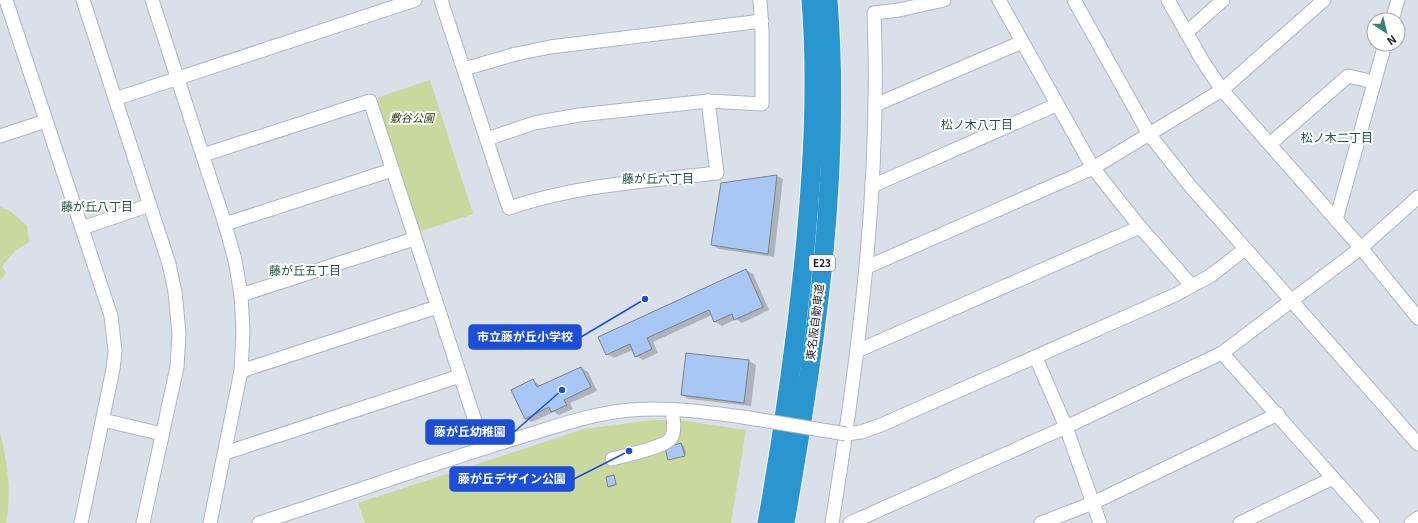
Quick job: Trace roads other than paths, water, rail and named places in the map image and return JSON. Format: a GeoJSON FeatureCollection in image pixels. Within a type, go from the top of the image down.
{"type":"FeatureCollection","features":[{"type":"Feature","properties":{"kind":"highway","name":"東名阪自動車道"},"geometry":{"type":"LineString","coordinates":[[767,523],[781,441],[806,240],[811,171],[814,94],[811,0]]}},
{"type":"Feature","properties":{"kind":"highway","name":"東名阪自動車道"},"geometry":{"type":"LineString","coordinates":[[785,523],[799,442],[824,241],[832,95],[828,0]]}},
{"type":"Feature","properties":{"kind":"street"},"geometry":{"type":"LineString","coordinates":[[6,0],[109,305],[113,330],[113,369],[81,523]]}},
{"type":"Feature","properties":{"kind":"street"},"geometry":{"type":"LineString","coordinates":[[84,0],[169,264],[176,292],[179,333],[177,367],[143,523]]}},
{"type":"Feature","properties":{"kind":"street"},"geometry":{"type":"LineString","coordinates":[[152,0],[225,224],[235,260],[242,295],[241,371],[210,523]]}},
{"type":"Feature","properties":{"kind":"street"},"geometry":{"type":"LineString","coordinates":[[115,99],[415,0]]}},
{"type":"Feature","properties":{"kind":"street"},"geometry":{"type":"LineString","coordinates":[[441,0],[509,208],[538,198],[569,191],[717,174],[708,101]]}},
{"type":"Feature","properties":{"kind":"street"},"geometry":{"type":"LineString","coordinates":[[487,139],[534,123],[579,116],[708,101],[762,104],[762,21],[760,0]]}},
{"type":"Feature","properties":{"kind":"street"},"geometry":{"type":"LineString","coordinates":[[832,523],[846,434],[867,267],[875,105],[874,13],[899,10],[944,0]]}},
{"type":"Feature","properties":{"kind":"street"},"geometry":{"type":"LineString","coordinates":[[999,0],[1056,105],[1093,168],[1140,227],[1192,286]]}},
{"type":"Feature","properties":{"kind":"street"},"geometry":{"type":"LineString","coordinates":[[1074,0],[1149,134],[1191,187],[1418,444]]}},
{"type":"Feature","properties":{"kind":"street"},"geometry":{"type":"LineString","coordinates":[[1168,0],[1186,33],[1222,90],[1416,311]]}},
{"type":"Feature","properties":{"kind":"street"},"geometry":{"type":"LineString","coordinates":[[1186,33],[1223,0]]}},
{"type":"Feature","properties":{"kind":"street"},"geometry":{"type":"LineString","coordinates":[[867,267],[1093,168],[1222,90],[1324,0]]}},
{"type":"Feature","properties":{"kind":"street"},"geometry":{"type":"LineString","coordinates":[[1394,12],[1398,0]]}},
{"type":"Feature","properties":{"kind":"street"},"geometry":{"type":"LineString","coordinates":[[464,69],[516,54],[550,47],[762,21]]}},
{"type":"Feature","properties":{"kind":"street"},"geometry":{"type":"LineString","coordinates":[[875,105],[1022,42]]}},
{"type":"Feature","properties":{"kind":"street"},"geometry":{"type":"LineString","coordinates":[[1336,220],[1383,52]]}},
{"type":"Feature","properties":{"kind":"street"},"geometry":{"type":"LineString","coordinates":[[1270,144],[1348,76],[1374,82]]}},
{"type":"Feature","properties":{"kind":"street"},"geometry":{"type":"LineString","coordinates":[[203,155],[370,101],[414,239],[484,448]]}},
{"type":"Feature","properties":{"kind":"street"},"geometry":{"type":"LineString","coordinates":[[872,186],[1056,105]]}},
{"type":"Feature","properties":{"kind":"street"},"geometry":{"type":"LineString","coordinates":[[0,136],[46,121]]}},
{"type":"Feature","properties":{"kind":"street"},"geometry":{"type":"LineString","coordinates":[[225,224],[392,170]]}},
{"type":"Feature","properties":{"kind":"street"},"geometry":{"type":"LineString","coordinates":[[850,523],[1066,427],[1222,353],[1361,248],[1418,197]]}},
{"type":"Feature","properties":{"kind":"street"},"geometry":{"type":"LineString","coordinates":[[82,228],[150,206]]}},
{"type":"Feature","properties":{"kind":"street"},"geometry":{"type":"LineString","coordinates":[[857,350],[1140,227]]}},
{"type":"Feature","properties":{"kind":"street"},"geometry":{"type":"LineString","coordinates":[[242,295],[414,239]]}},
{"type":"Feature","properties":{"kind":"street"},"geometry":{"type":"LineString","coordinates":[[259,523],[484,448],[586,417],[631,410],[707,412],[846,434],[861,432],[881,425],[1036,358],[1192,286],[1222,268],[1245,249]]}},
{"type":"Feature","properties":{"kind":"street"},"geometry":{"type":"LineString","coordinates":[[241,371],[437,307]]}},
{"type":"Feature","properties":{"kind":"street"},"geometry":{"type":"LineString","coordinates":[[1222,353],[1278,414],[1373,523]]}},
{"type":"Feature","properties":{"kind":"street"},"geometry":{"type":"LineString","coordinates":[[1036,358],[1066,427],[1100,523]]}},
{"type":"Feature","properties":{"kind":"street"},"geometry":{"type":"LineString","coordinates":[[225,453],[460,376]]}},
{"type":"Feature","properties":{"kind":"street"},"geometry":{"type":"LineString","coordinates":[[612,459],[663,444],[671,439],[673,434],[672,410]]}},
{"type":"Feature","properties":{"kind":"street"},"geometry":{"type":"LineString","coordinates":[[1041,523],[1093,504],[1278,414]]}},
{"type":"Feature","properties":{"kind":"street"},"geometry":{"type":"LineString","coordinates":[[103,420],[162,434]]}},
{"type":"Feature","properties":{"kind":"street"},"geometry":{"type":"LineString","coordinates":[[1240,523],[1333,478]]}},
{"type":"Feature","properties":{"kind":"street"},"geometry":{"type":"LineString","coordinates":[[1411,523],[1418,518]]}},
{"type":"Feature","properties":{"kind":"place","name":"市立藤が丘小学校"},"geometry":{"type":"Point","coordinates":[645,299]}},
{"type":"Feature","properties":{"kind":"place","name":"藤が丘幼稚園"},"geometry":{"type":"Point","coordinates":[562,390]}},
{"type":"Feature","properties":{"kind":"place","name":"藤が丘デザイン公園"},"geometry":{"type":"Point","coordinates":[629,451]}},
{"type":"Feature","properties":{"kind":"district","name":"松ノ木八丁目"},"geometry":{"type":"Point","coordinates":[977,125]}},
{"type":"Feature","properties":{"kind":"district","name":"松ノ木二丁目"},"geometry":{"type":"Point","coordinates":[1337,138]}},
{"type":"Feature","properties":{"kind":"district","name":"藤が丘六丁目"},"geometry":{"type":"Point","coordinates":[658,179]}},
{"type":"Feature","properties":{"kind":"district","name":"藤が丘八丁目"},"geometry":{"type":"Point","coordinates":[97,207]}},
{"type":"Feature","properties":{"kind":"district","name":"藤が丘五丁目"},"geometry":{"type":"Point","coordinates":[305,271]}},
{"type":"Feature","properties":{"kind":"park label","name":"敷谷公園"},"geometry":{"type":"Point","coordinates":[412,118]}}]}
